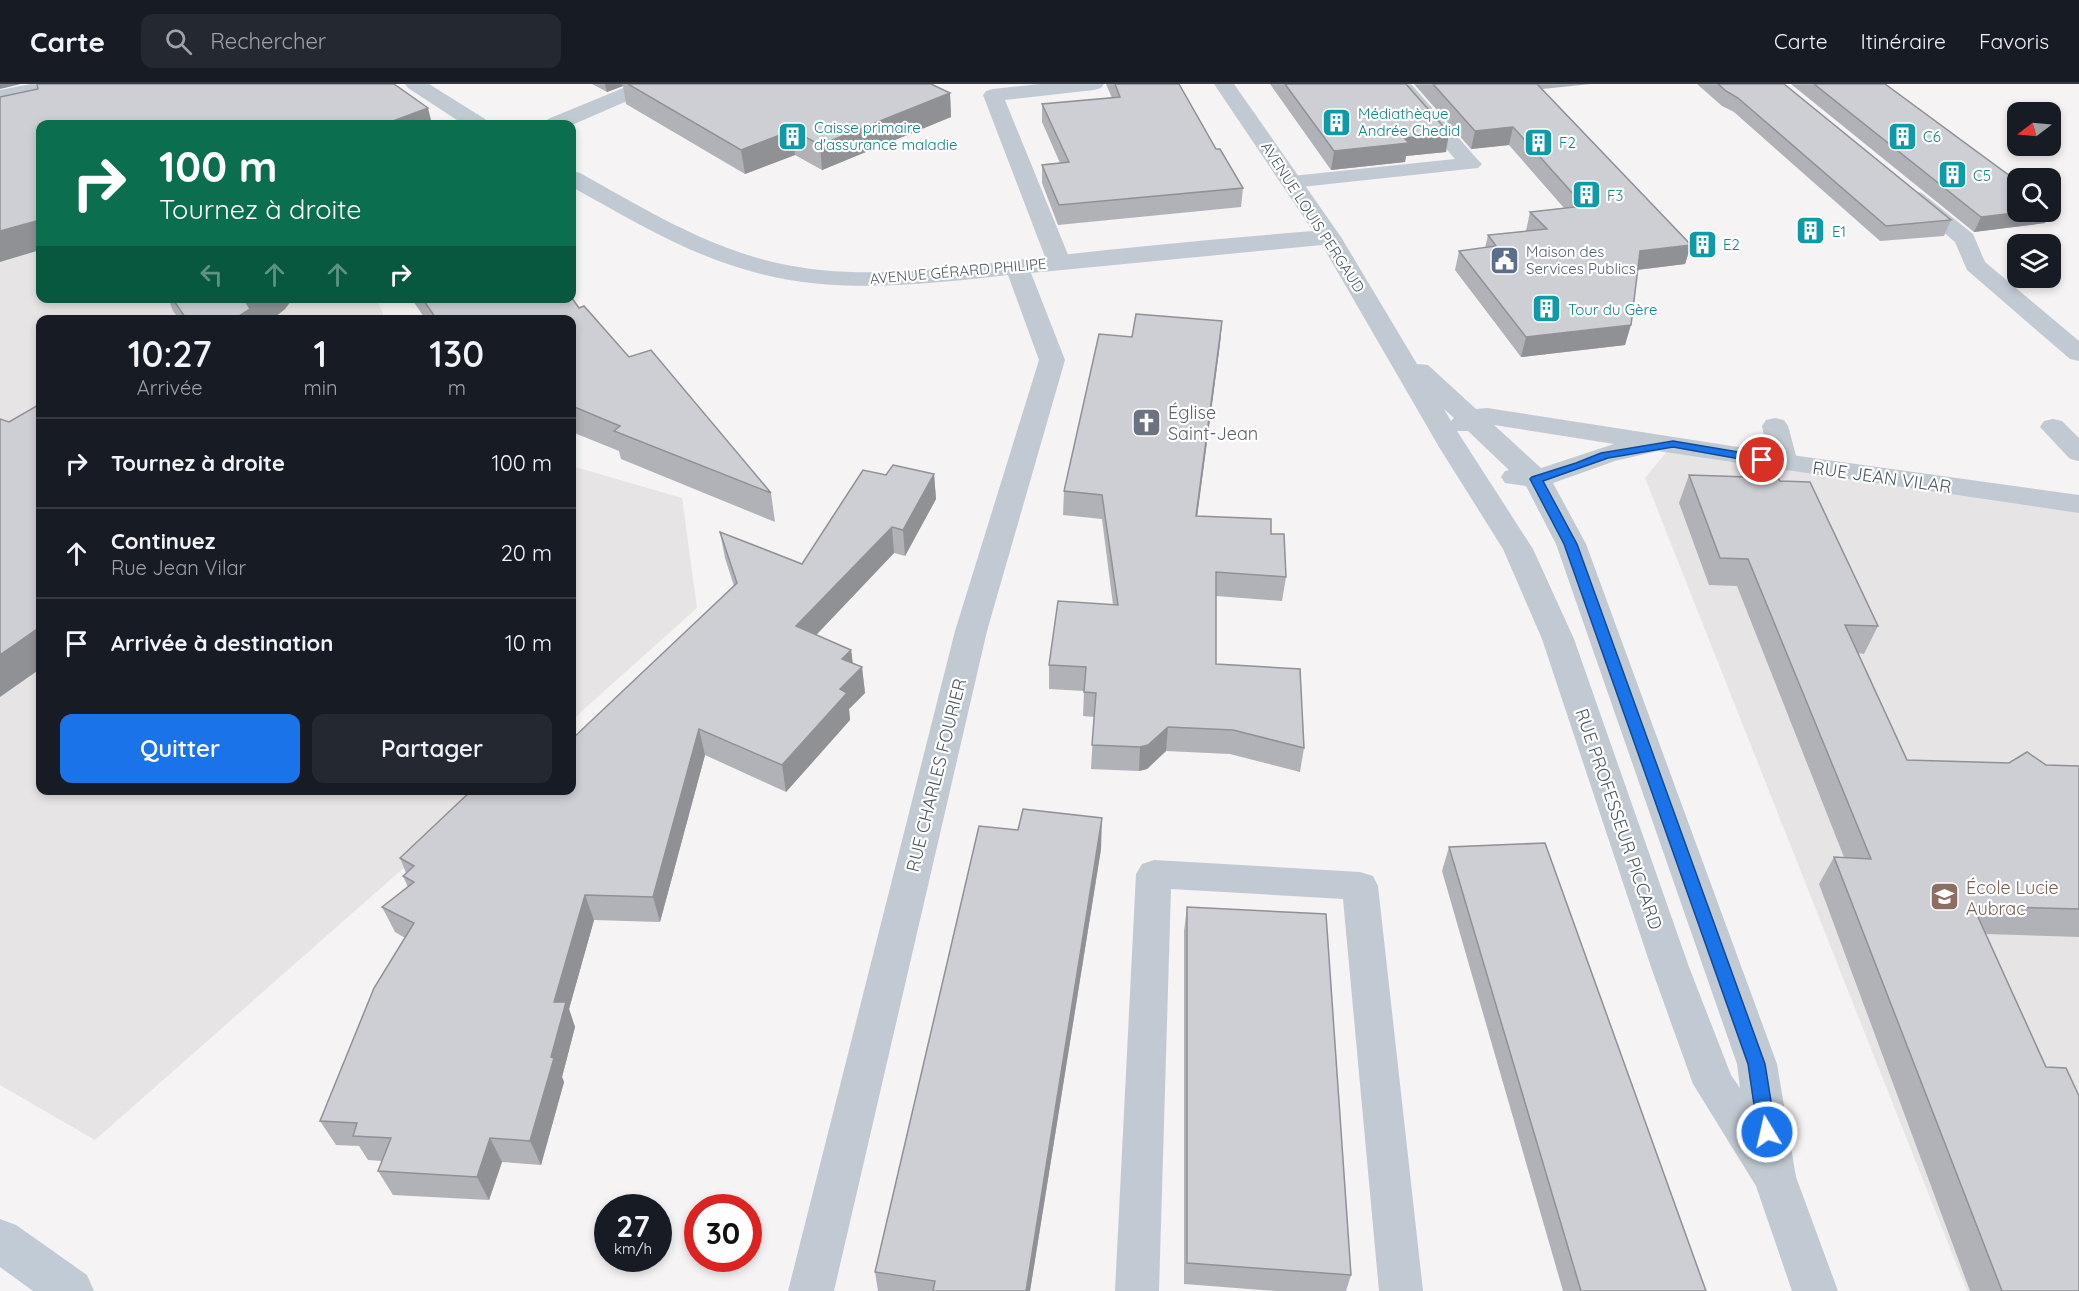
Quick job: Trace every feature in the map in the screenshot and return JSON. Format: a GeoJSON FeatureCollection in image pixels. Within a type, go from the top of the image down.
{"type":"FeatureCollection","features":[{"type":"Feature","properties":{"kind":"main road"},"geometry":{"type":"LineString","coordinates":[[0,1240],[71,1291]]}},
{"type":"Feature","properties":{"kind":"street"},"geometry":{"type":"LineString","coordinates":[[415,84],[471,120]]}},
{"type":"Feature","properties":{"kind":"street"},"geometry":{"type":"LineString","coordinates":[[565,120],[650,84]]}},
{"type":"Feature","properties":{"kind":"street","name":"AVENUE LOUIS PERGAUD"},"geometry":{"type":"LineString","coordinates":[[1224,84],[1329,237],[1458,454]]}},
{"type":"Feature","properties":{"kind":"street","name":"AVENUE GÉRARD PHILIPE"},"geometry":{"type":"LineString","coordinates":[[576,180],[695,244],[738,260],[779,271],[828,278],[889,279],[1329,237]]}},
{"type":"Feature","properties":{"kind":"street","name":"RUE CHARLES FOURIER"},"geometry":{"type":"LineString","coordinates":[[811,1291],[970,631],[1052,360],[1017,267]]}},
{"type":"Feature","properties":{"kind":"street","name":"AVENUE LOUIS PERGAUD"},"geometry":{"type":"LineString","coordinates":[[1398,352],[1536,479]]}},
{"type":"Feature","properties":{"kind":"street","name":"RUE JEAN VILAR"},"geometry":{"type":"LineString","coordinates":[[1471,417],[1487,416],[1784,463],[2079,504]]}},
{"type":"Feature","properties":{"kind":"street"},"geometry":{"type":"LineString","coordinates":[[1471,417],[1458,429],[1458,454],[1492,472],[1536,479],[1580,466],[1605,455],[1673,444]]}},
{"type":"Feature","properties":{"kind":"street","name":"RUE PROFESSEUR PICCARD"},"geometry":{"type":"LineString","coordinates":[[1458,454],[1518,549],[1558,639],[1670,968],[1714,1084],[1774,1177]]}},
{"type":"Feature","properties":{"kind":"street","name":"RUE PROFESSEUR PICCARD"},"geometry":{"type":"LineString","coordinates":[[1536,479],[1570,544],[1757,1064],[1774,1177],[1815,1291]]}},
{"type":"Feature","properties":{"kind":"lane"},"geometry":{"type":"LineString","coordinates":[[0,96],[59,84]]}},
{"type":"Feature","properties":{"kind":"lane"},"geometry":{"type":"LineString","coordinates":[[1059,262],[993,95],[1094,84]]}},
{"type":"Feature","properties":{"kind":"lane"},"geometry":{"type":"LineString","coordinates":[[1292,182],[1471,164],[1400,84]]}},
{"type":"Feature","properties":{"kind":"lane"},"geometry":{"type":"LineString","coordinates":[[1898,184],[1965,239],[1975,265],[2079,354]]}},
{"type":"Feature","properties":{"kind":"lane"},"geometry":{"type":"LineString","coordinates":[[1775,426],[1784,463]]}},
{"type":"Feature","properties":{"kind":"lane"},"geometry":{"type":"LineString","coordinates":[[2053,427],[2079,453]]}},
{"type":"Feature","properties":{"kind":"lane"},"geometry":{"type":"LineString","coordinates":[[1137,1291],[1154,874],[1360,886],[1401,1291]]}},
{"type":"Feature","properties":{"kind":"shaded area"},"geometry":{"type":"Polygon","coordinates":[[[0,150],[36,152],[36,303],[379,303],[383,315],[36,315],[36,795],[486,795],[95,1140],[0,1085],[0,150]]]}},
{"type":"Feature","properties":{"kind":"shaded area","name":"École Lucie Aubrac"},"geometry":{"type":"Polygon","coordinates":[[[1673,444],[2079,504],[2079,1291],[1967,1291],[1645,478],[1673,444]]]}},
{"type":"Feature","properties":{"kind":"shaded area"},"geometry":{"type":"Polygon","coordinates":[[[576,467],[682,498],[697,608],[576,716],[576,467]]]}},
{"type":"Feature","properties":{"kind":"building"},"geometry":{"type":"Polygon","coordinates":[[[37,84],[394,84],[428,108],[396,120],[36,120],[36,221],[0,231],[0,97],[38,89],[37,84]]]}},
{"type":"Feature","properties":{"kind":"building"},"geometry":{"type":"Polygon","coordinates":[[[628,84],[931,84],[950,93],[820,145],[793,130],[741,150],[628,84]]]}},
{"type":"Feature","properties":{"kind":"building"},"geometry":{"type":"Polygon","coordinates":[[[1115,84],[1179,84],[1216,149],[1220,149],[1243,188],[1059,205],[1042,165],[1069,162],[1042,104],[1120,97],[1115,84]]]}},
{"type":"Feature","properties":{"kind":"building"},"geometry":{"type":"Polygon","coordinates":[[[1285,84],[1406,84],[1449,133],[1404,138],[1409,143],[1334,151],[1285,84]]]}},
{"type":"Feature","properties":{"kind":"building"},"geometry":{"type":"Polygon","coordinates":[[[1433,84],[1537,84],[1691,245],[1640,251],[1631,325],[1526,337],[1459,251],[1496,246],[1488,235],[1547,229],[1530,212],[1584,206],[1513,127],[1475,131],[1433,84]]]}},
{"type":"Feature","properties":{"kind":"building"},"geometry":{"type":"Polygon","coordinates":[[[1718,84],[1784,84],[1951,220],[1886,226],[1738,98],[1718,84]]]}},
{"type":"Feature","properties":{"kind":"building"},"geometry":{"type":"Polygon","coordinates":[[[1814,84],[1885,84],[2007,174],[2007,214],[1981,217],[1814,84]]]}},
{"type":"Feature","properties":{"kind":"building"},"geometry":{"type":"Polygon","coordinates":[[[175,303],[247,303],[250,309],[241,315],[184,315],[175,303]]]}},
{"type":"Feature","properties":{"kind":"building"},"geometry":{"type":"Polygon","coordinates":[[[425,303],[576,303],[579,308],[584,306],[629,357],[651,350],[771,493],[614,431],[620,426],[576,408],[576,315],[434,315],[425,303]]]}},
{"type":"Feature","properties":{"kind":"building"},"geometry":{"type":"Polygon","coordinates":[[[1136,314],[1222,321],[1196,516],[1271,519],[1271,534],[1284,534],[1286,577],[1216,572],[1216,664],[1300,669],[1304,748],[1233,730],[1168,727],[1148,745],[1140,747],[1092,745],[1096,693],[1084,692],[1086,667],[1049,665],[1058,601],[1118,605],[1102,495],[1064,491],[1099,334],[1132,337],[1136,314]]]}},
{"type":"Feature","properties":{"kind":"building"},"geometry":{"type":"Polygon","coordinates":[[[36,406],[36,630],[0,655],[0,419],[9,422],[36,406]]]}},
{"type":"Feature","properties":{"kind":"building"},"geometry":{"type":"Polygon","coordinates":[[[893,465],[934,474],[903,530],[892,527],[796,626],[851,650],[842,659],[862,667],[840,689],[847,693],[782,765],[699,729],[653,897],[585,895],[554,1002],[566,1002],[551,1057],[554,1058],[530,1141],[490,1138],[477,1177],[378,1171],[391,1138],[353,1136],[357,1123],[320,1121],[374,988],[414,923],[382,907],[414,882],[403,876],[414,866],[400,858],[467,795],[576,795],[576,735],[737,583],[720,532],[802,564],[863,470],[886,475],[893,465]]]}},
{"type":"Feature","properties":{"kind":"building"},"geometry":{"type":"Polygon","coordinates":[[[1689,475],[1778,478],[1780,481],[1810,482],[1878,626],[1845,625],[1907,760],[2009,763],[2027,752],[2046,765],[2079,766],[2079,909],[1973,906],[2046,1067],[2066,1068],[2079,1096],[2079,1291],[2002,1291],[1834,857],[1871,859],[1748,559],[1720,558],[1689,475]]]}},
{"type":"Feature","properties":{"kind":"building"},"geometry":{"type":"Polygon","coordinates":[[[1023,809],[1102,818],[1026,1291],[933,1291],[935,1281],[875,1272],[979,826],[1018,830],[1023,809]]]}},
{"type":"Feature","properties":{"kind":"building"},"geometry":{"type":"Polygon","coordinates":[[[1545,843],[1706,1291],[1581,1291],[1449,847],[1545,843]]]}},
{"type":"Feature","properties":{"kind":"building"},"geometry":{"type":"Polygon","coordinates":[[[1187,907],[1326,914],[1351,1275],[1187,1263],[1187,907]]]}},
{"type":"Feature","properties":{"kind":"place","name":"Médiathèque Andrée Chedid"},"geometry":{"type":"Point","coordinates":[1337,122]}},
{"type":"Feature","properties":{"kind":"place","name":"Caisse primaire d'assurance maladie"},"geometry":{"type":"Point","coordinates":[793,136]}},
{"type":"Feature","properties":{"kind":"place","name":"C6"},"geometry":{"type":"Point","coordinates":[1902,136]}},
{"type":"Feature","properties":{"kind":"place","name":"F2"},"geometry":{"type":"Point","coordinates":[1538,142]}},
{"type":"Feature","properties":{"kind":"place","name":"C5"},"geometry":{"type":"Point","coordinates":[1952,175]}},
{"type":"Feature","properties":{"kind":"place","name":"F3"},"geometry":{"type":"Point","coordinates":[1586,195]}},
{"type":"Feature","properties":{"kind":"place","name":"E1"},"geometry":{"type":"Point","coordinates":[1811,231]}},
{"type":"Feature","properties":{"kind":"place","name":"E2"},"geometry":{"type":"Point","coordinates":[1702,244]}},
{"type":"Feature","properties":{"kind":"place","name":"Maison des Services Publics"},"geometry":{"type":"Point","coordinates":[1505,260]}},
{"type":"Feature","properties":{"kind":"place","name":"Tour du Gère"},"geometry":{"type":"Point","coordinates":[1547,309]}},
{"type":"Feature","properties":{"kind":"place","name":"Église Saint-Jean"},"geometry":{"type":"Point","coordinates":[1147,422]}},
{"type":"Feature","properties":{"kind":"place","name":"École Lucie Aubrac"},"geometry":{"type":"Point","coordinates":[1945,897]}},
{"type":"Feature","properties":{"kind":"route"},"geometry":{"type":"LineString","coordinates":[[1762,460],[1673,444],[1637,448],[1605,455],[1580,466],[1536,479],[1570,544],[1757,1064],[1767,1132]]}}]}
